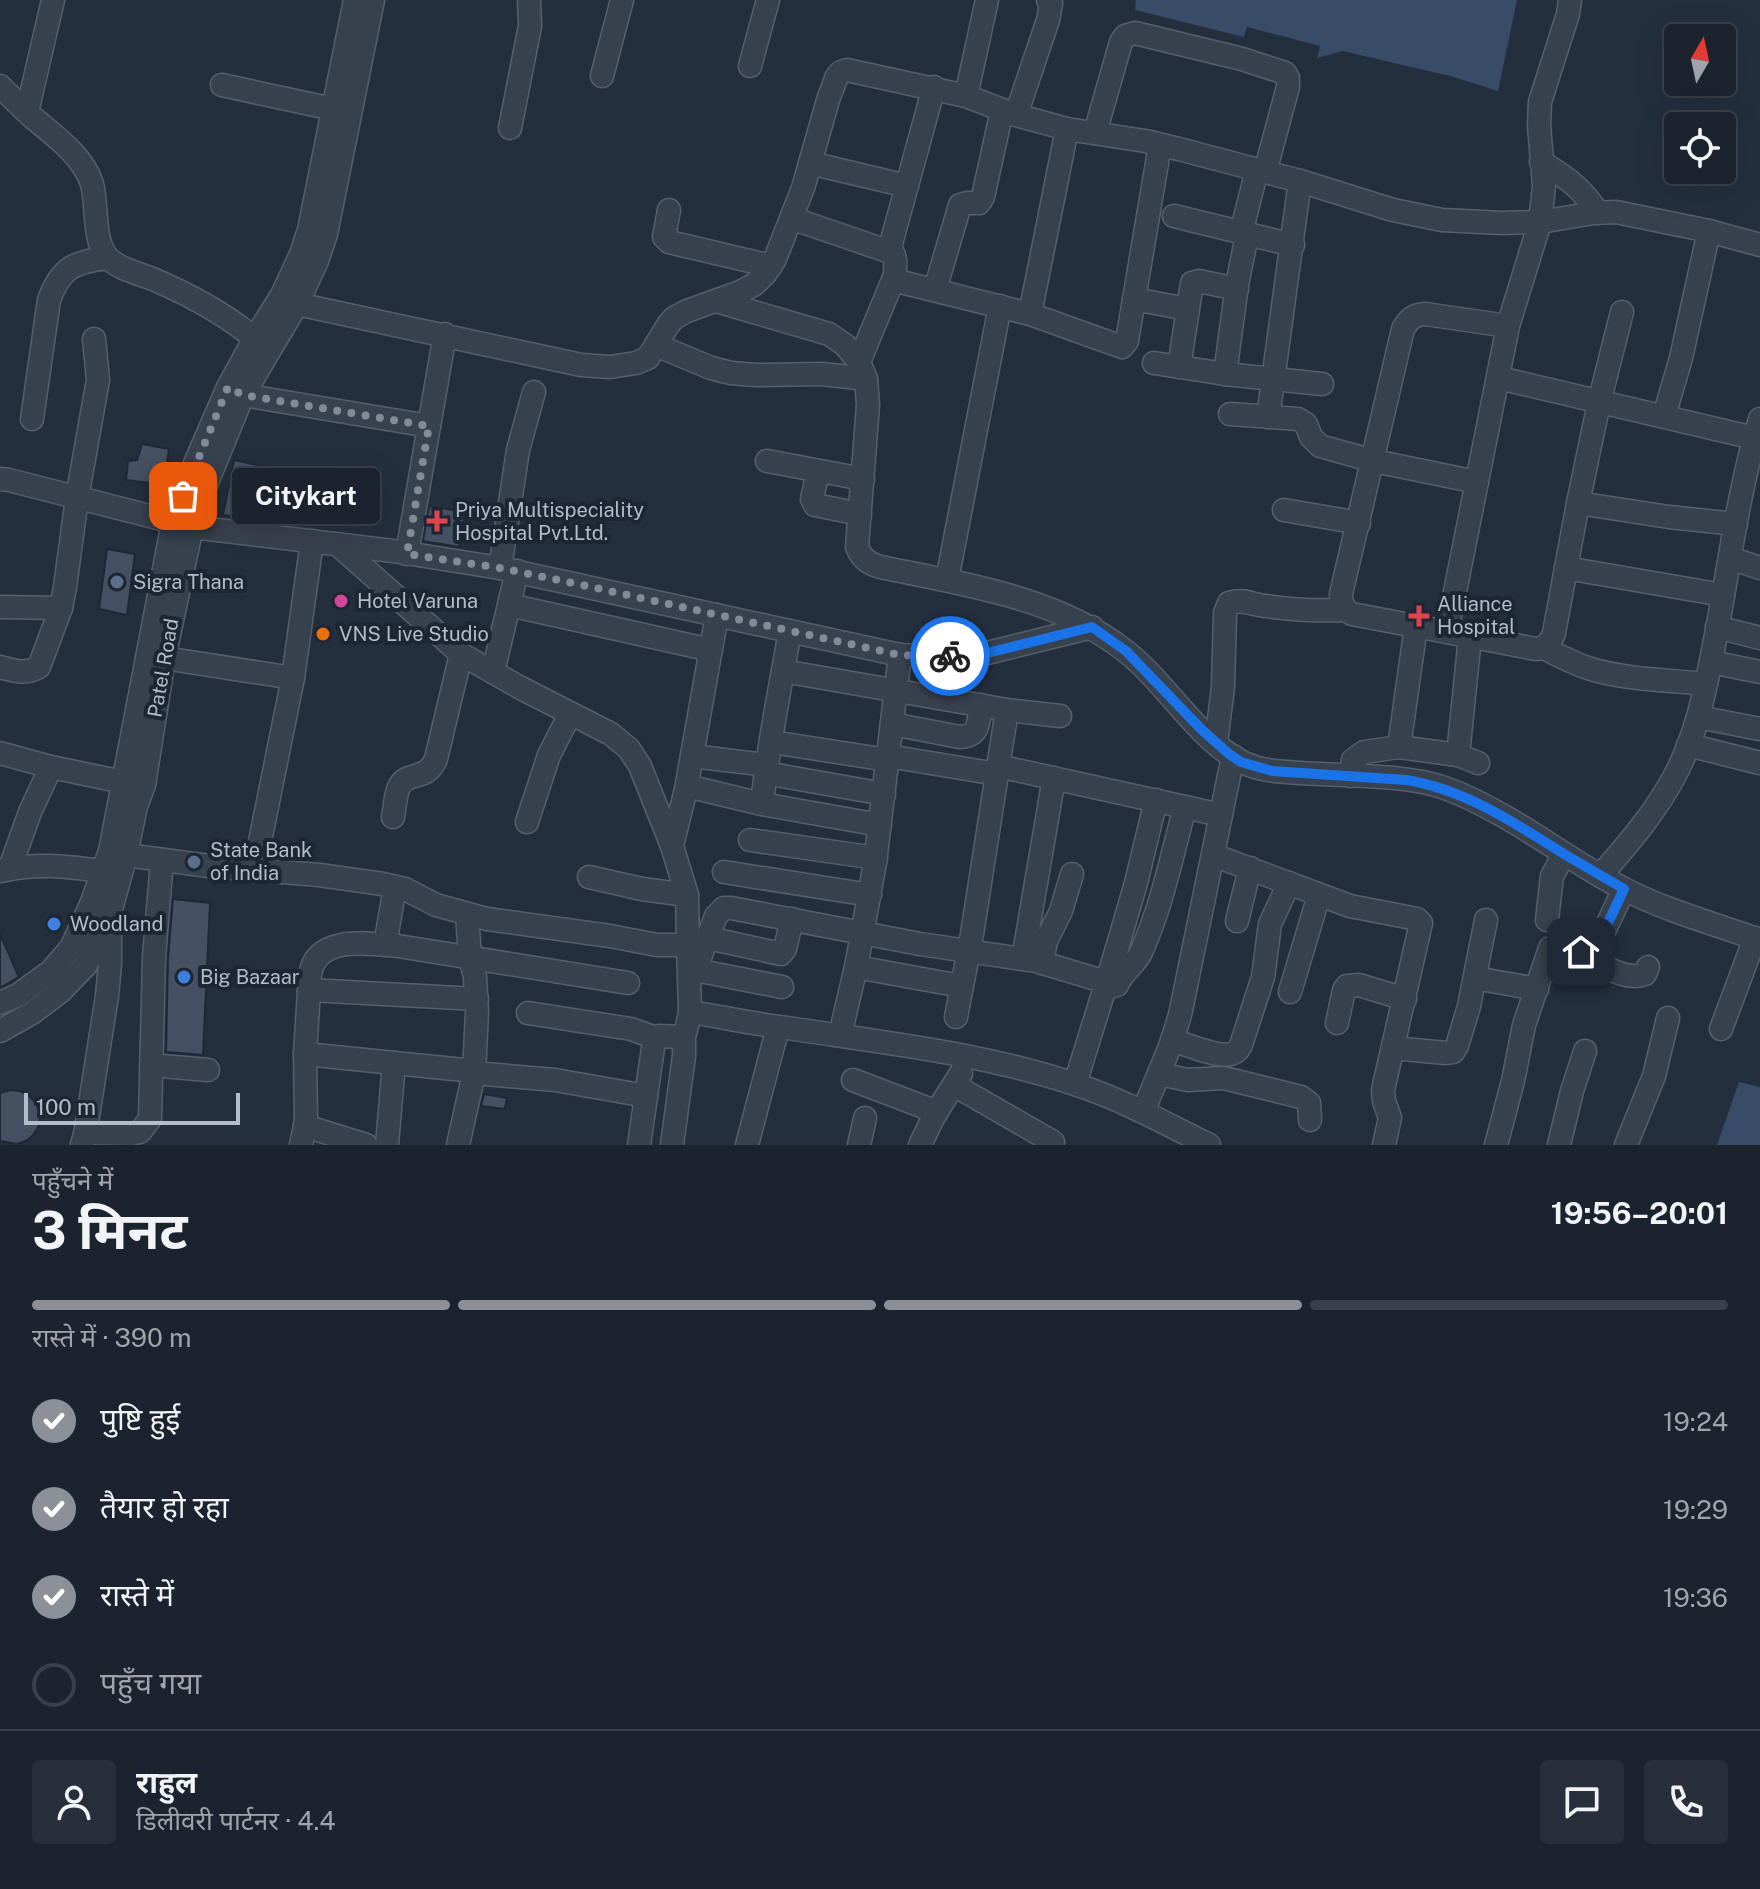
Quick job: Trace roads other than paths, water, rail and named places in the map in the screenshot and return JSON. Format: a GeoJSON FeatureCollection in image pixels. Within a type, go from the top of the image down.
{"type":"FeatureCollection","features":[{"type":"Feature","properties":{"kind":"street"},"geometry":{"type":"LineString","coordinates":[[27,112],[53,0]]}},
{"type":"Feature","properties":{"kind":"street","name":"Patel Road"},"geometry":{"type":"LineString","coordinates":[[116,867],[110,851],[123,782],[182,524],[210,474],[236,391],[262,344],[317,261],[333,109],[355,0]]}},
{"type":"Feature","properties":{"kind":"street","name":"Patel Road"},"geometry":{"type":"LineString","coordinates":[[318,232],[373,0]]}},
{"type":"Feature","properties":{"kind":"street"},"geometry":{"type":"LineString","coordinates":[[510,128],[530,26],[529,0]]}},
{"type":"Feature","properties":{"kind":"street"},"geometry":{"type":"LineString","coordinates":[[602,76],[622,0]]}},
{"type":"Feature","properties":{"kind":"street"},"geometry":{"type":"LineString","coordinates":[[750,66],[768,0]]}},
{"type":"Feature","properties":{"kind":"street"},"geometry":{"type":"LineString","coordinates":[[966,96],[987,0]]}},
{"type":"Feature","properties":{"kind":"street"},"geometry":{"type":"LineString","coordinates":[[935,290],[959,208],[963,203],[979,203],[983,197],[1009,112],[1048,20],[1051,3],[1048,0]]}},
{"type":"Feature","properties":{"kind":"street"},"geometry":{"type":"LineString","coordinates":[[1447,632],[1508,326],[1540,222],[1544,186],[1540,102],[1570,0]]}},
{"type":"Feature","properties":{"kind":"street"},"geometry":{"type":"LineString","coordinates":[[1095,133],[1121,42],[1125,36],[1135,33],[1242,59],[1285,73],[1288,78],[1288,87],[1244,234],[1225,374]]}},
{"type":"Feature","properties":{"kind":"street"},"geometry":{"type":"LineString","coordinates":[[290,300],[581,365],[610,367],[636,363],[648,358],[674,318],[755,284],[771,266],[803,188],[837,76],[841,72],[858,71],[934,87],[1067,129],[1160,145],[1300,181],[1393,210],[1442,220],[1540,222],[1616,212],[1750,242],[1760,225]]}},
{"type":"Feature","properties":{"kind":"street"},"geometry":{"type":"LineString","coordinates":[[222,85],[333,109]]}},
{"type":"Feature","properties":{"kind":"street"},"geometry":{"type":"LineString","coordinates":[[0,86],[82,164],[91,181],[99,239],[108,258],[120,267],[217,310],[262,344]]}},
{"type":"Feature","properties":{"kind":"street"},"geometry":{"type":"LineString","coordinates":[[889,251],[934,87]]}},
{"type":"Feature","properties":{"kind":"street"},"geometry":{"type":"LineString","coordinates":[[1030,314],[1067,129]]}},
{"type":"Feature","properties":{"kind":"street"},"geometry":{"type":"LineString","coordinates":[[895,275],[901,282],[1030,314],[1122,347],[1127,341],[1160,145]]}},
{"type":"Feature","properties":{"kind":"street"},"geometry":{"type":"LineString","coordinates":[[1541,162],[1581,189],[1598,213]]}},
{"type":"Feature","properties":{"kind":"street"},"geometry":{"type":"LineString","coordinates":[[810,163],[907,186]]}},
{"type":"Feature","properties":{"kind":"street"},"geometry":{"type":"LineString","coordinates":[[1268,417],[1300,181]]}},
{"type":"Feature","properties":{"kind":"street"},"geometry":{"type":"LineString","coordinates":[[669,210],[664,237],[669,242],[771,266]]}},
{"type":"Feature","properties":{"kind":"street"},"geometry":{"type":"LineString","coordinates":[[1174,216],[1293,245]]}},
{"type":"Feature","properties":{"kind":"street"},"geometry":{"type":"LineString","coordinates":[[791,218],[893,253],[895,275],[862,370]]}},
{"type":"Feature","properties":{"kind":"street"},"geometry":{"type":"LineString","coordinates":[[1664,416],[1681,358],[1709,231]]}},
{"type":"Feature","properties":{"kind":"street"},"geometry":{"type":"LineString","coordinates":[[32,419],[49,300],[55,283],[67,270],[83,261],[108,258]]}},
{"type":"Feature","properties":{"kind":"street"},"geometry":{"type":"LineString","coordinates":[[1179,367],[1194,281],[1237,289]]}},
{"type":"Feature","properties":{"kind":"street"},"geometry":{"type":"LineString","coordinates":[[1134,299],[1187,309]]}},
{"type":"Feature","properties":{"kind":"street"},"geometry":{"type":"LineString","coordinates":[[716,301],[829,334],[845,345],[862,370],[868,405],[857,547],[861,557],[880,567],[947,580],[1036,604],[1092,627],[1126,651],[1202,730],[1225,750],[1251,766],[1272,771],[1406,780],[1446,789],[1501,816],[1624,889],[1757,939],[1721,1029]]}},
{"type":"Feature","properties":{"kind":"street"},"geometry":{"type":"LineString","coordinates":[[947,580],[1000,306]]}},
{"type":"Feature","properties":{"kind":"street"},"geometry":{"type":"LineString","coordinates":[[1544,648],[1554,633],[1599,403],[1622,312]]}},
{"type":"Feature","properties":{"kind":"street"},"geometry":{"type":"LineString","coordinates":[[1508,326],[1425,314],[1409,319],[1403,329],[1341,603],[1352,614],[1544,648],[1595,671],[1706,684]]}},
{"type":"Feature","properties":{"kind":"street"},"geometry":{"type":"LineString","coordinates":[[407,554],[445,334]]}},
{"type":"Feature","properties":{"kind":"street"},"geometry":{"type":"LineString","coordinates":[[0,667],[22,672],[39,667],[61,608],[98,380],[94,339]]}},
{"type":"Feature","properties":{"kind":"street"},"geometry":{"type":"LineString","coordinates":[[656,345],[731,373],[822,374],[862,370]]}},
{"type":"Feature","properties":{"kind":"street"},"geometry":{"type":"LineString","coordinates":[[1154,363],[1322,384]]}},
{"type":"Feature","properties":{"kind":"street"},"geometry":{"type":"LineString","coordinates":[[1499,378],[1664,416],[1757,428],[1698,717],[1674,777],[1628,844],[1601,875]]}},
{"type":"Feature","properties":{"kind":"street"},"geometry":{"type":"LineString","coordinates":[[236,391],[429,426]]}},
{"type":"Feature","properties":{"kind":"street"},"geometry":{"type":"LineString","coordinates":[[493,672],[509,605],[508,570],[518,450],[534,392]]}},
{"type":"Feature","properties":{"kind":"street"},"geometry":{"type":"LineString","coordinates":[[1230,414],[1302,420],[1320,446],[1374,461],[1477,482]]}},
{"type":"Feature","properties":{"kind":"street"},"geometry":{"type":"LineString","coordinates":[[767,461],[863,479]]}},
{"type":"Feature","properties":{"kind":"street"},"geometry":{"type":"LineString","coordinates":[[818,471],[813,503],[819,507],[860,514]]}},
{"type":"Feature","properties":{"kind":"street"},"geometry":{"type":"LineString","coordinates":[[0,479],[182,524],[508,570],[900,655],[945,657],[983,654],[1092,627]]}},
{"type":"Feature","properties":{"kind":"street"},"geometry":{"type":"LineString","coordinates":[[1578,503],[1736,524]]}},
{"type":"Feature","properties":{"kind":"street"},"geometry":{"type":"LineString","coordinates":[[1284,510],[1359,523]]}},
{"type":"Feature","properties":{"kind":"street","name":"Patel Road"},"geometry":{"type":"LineString","coordinates":[[0,1031],[32,1013],[61,991],[86,965],[110,913],[116,867],[144,785],[182,524]]}},
{"type":"Feature","properties":{"kind":"street"},"geometry":{"type":"LineString","coordinates":[[254,871],[293,678],[312,541]]}},
{"type":"Feature","properties":{"kind":"street"},"geometry":{"type":"LineString","coordinates":[[337,544],[461,654],[611,734],[629,749],[640,766],[672,846],[698,942],[672,1145]]}},
{"type":"Feature","properties":{"kind":"street"},"geometry":{"type":"LineString","coordinates":[[1730,558],[1760,568]]}},
{"type":"Feature","properties":{"kind":"street"},"geometry":{"type":"LineString","coordinates":[[1566,568],[1723,595]]}},
{"type":"Feature","properties":{"kind":"street"},"geometry":{"type":"LineString","coordinates":[[1143,1112],[1180,1015],[1221,815],[1225,750],[1225,613],[1229,603],[1237,600],[1316,611],[1345,610]]}},
{"type":"Feature","properties":{"kind":"street"},"geometry":{"type":"LineString","coordinates":[[509,605],[711,650]]}},
{"type":"Feature","properties":{"kind":"street"},"geometry":{"type":"LineString","coordinates":[[0,607],[61,608]]}},
{"type":"Feature","properties":{"kind":"street"},"geometry":{"type":"LineString","coordinates":[[672,846],[687,786],[717,615]]}},
{"type":"Feature","properties":{"kind":"street"},"geometry":{"type":"LineString","coordinates":[[1399,747],[1416,626]]}},
{"type":"Feature","properties":{"kind":"street"},"geometry":{"type":"LineString","coordinates":[[1717,627],[1760,638]]}},
{"type":"Feature","properties":{"kind":"street"},"geometry":{"type":"LineString","coordinates":[[762,804],[765,769],[790,631]]}},
{"type":"Feature","properties":{"kind":"street"},"geometry":{"type":"LineString","coordinates":[[1351,776],[1353,760],[1364,752],[1399,747],[1468,759],[1470,637]]}},
{"type":"Feature","properties":{"kind":"street"},"geometry":{"type":"LineString","coordinates":[[393,817],[399,786],[407,779],[429,771],[436,759],[461,654]]}},
{"type":"Feature","properties":{"kind":"street"},"geometry":{"type":"LineString","coordinates":[[840,1035],[876,858],[900,655]]}},
{"type":"Feature","properties":{"kind":"street"},"geometry":{"type":"LineString","coordinates":[[164,658],[293,678]]}},
{"type":"Feature","properties":{"kind":"street"},"geometry":{"type":"LineString","coordinates":[[1711,662],[1760,672]]}},
{"type":"Feature","properties":{"kind":"street"},"geometry":{"type":"LineString","coordinates":[[783,671],[1007,710],[1060,716]]}},
{"type":"Feature","properties":{"kind":"street"},"geometry":{"type":"LineString","coordinates":[[892,724],[968,736],[976,729],[981,705]]}},
{"type":"Feature","properties":{"kind":"street"},"geometry":{"type":"LineString","coordinates":[[956,1017],[1007,710]]}},
{"type":"Feature","properties":{"kind":"street"},"geometry":{"type":"LineString","coordinates":[[527,822],[549,755],[570,714]]}},
{"type":"Feature","properties":{"kind":"street"},"geometry":{"type":"LineString","coordinates":[[1698,717],[1760,729]]}},
{"type":"Feature","properties":{"kind":"street"},"geometry":{"type":"LineString","coordinates":[[772,742],[1054,778],[1221,815]]}},
{"type":"Feature","properties":{"kind":"street"},"geometry":{"type":"LineString","coordinates":[[1688,745],[1760,763]]}},
{"type":"Feature","properties":{"kind":"street"},"geometry":{"type":"LineString","coordinates":[[0,753],[123,782]]}},
{"type":"Feature","properties":{"kind":"street"},"geometry":{"type":"LineString","coordinates":[[692,756],[884,794]]}},
{"type":"Feature","properties":{"kind":"street"},"geometry":{"type":"LineString","coordinates":[[5,870],[51,767]]}},
{"type":"Feature","properties":{"kind":"street"},"geometry":{"type":"LineString","coordinates":[[1033,961],[1054,778]]}},
{"type":"Feature","properties":{"kind":"street"},"geometry":{"type":"LineString","coordinates":[[687,786],[762,804],[880,825]]}},
{"type":"Feature","properties":{"kind":"street"},"geometry":{"type":"LineString","coordinates":[[1075,1084],[1136,883],[1156,800]]}},
{"type":"Feature","properties":{"kind":"street"},"geometry":{"type":"LineString","coordinates":[[698,942],[719,911],[731,908],[920,944],[1033,961],[1113,987],[1140,955],[1163,889],[1185,807]]}},
{"type":"Feature","properties":{"kind":"street"},"geometry":{"type":"LineString","coordinates":[[750,840],[876,858]]}},
{"type":"Feature","properties":{"kind":"street"},"geometry":{"type":"LineString","coordinates":[[1547,920],[1552,876],[1564,854]]}},
{"type":"Feature","properties":{"kind":"street"},"geometry":{"type":"LineString","coordinates":[[1213,855],[1350,906],[1419,921],[1421,928],[1383,1090],[1390,1118],[1384,1145]]}},
{"type":"Feature","properties":{"kind":"street"},"geometry":{"type":"LineString","coordinates":[[110,913],[107,996],[83,1139],[140,1132],[151,1112],[154,957],[162,860]]}},
{"type":"Feature","properties":{"kind":"street"},"geometry":{"type":"LineString","coordinates":[[5,870],[24,865],[116,867],[162,860],[319,875],[405,889],[436,905],[487,919],[657,945],[698,942],[781,954],[792,919]]}},
{"type":"Feature","properties":{"kind":"street","name":"Patel Road"},"geometry":{"type":"LineString","coordinates":[[0,1003],[18,995],[50,972],[71,948],[116,867]]}},
{"type":"Feature","properties":{"kind":"street"},"geometry":{"type":"LineString","coordinates":[[1237,921],[1250,868]]}},
{"type":"Feature","properties":{"kind":"street"},"geometry":{"type":"LineString","coordinates":[[724,872],[870,895]]}},
{"type":"Feature","properties":{"kind":"street"},"geometry":{"type":"LineString","coordinates":[[1033,961],[1061,911],[1072,874]]}},
{"type":"Feature","properties":{"kind":"street"},"geometry":{"type":"LineString","coordinates":[[589,877],[687,895]]}},
{"type":"Feature","properties":{"kind":"street"},"geometry":{"type":"LineString","coordinates":[[1172,1040],[1221,1054],[1230,1054],[1241,1045],[1263,977],[1270,924],[1289,883]]}},
{"type":"Feature","properties":{"kind":"street"},"geometry":{"type":"LineString","coordinates":[[385,945],[395,887]]}},
{"type":"Feature","properties":{"kind":"street"},"geometry":{"type":"LineString","coordinates":[[1581,952],[1589,951],[1599,942],[1624,889]]}},
{"type":"Feature","properties":{"kind":"street"},"geometry":{"type":"LineString","coordinates":[[1290,992],[1319,895]]}},
{"type":"Feature","properties":{"kind":"street"},"geometry":{"type":"LineString","coordinates":[[458,1145],[474,1072],[477,999],[467,914]]}},
{"type":"Feature","properties":{"kind":"street"},"geometry":{"type":"LineString","coordinates":[[1393,1048],[1453,1052],[1460,1037],[1475,978],[1486,920]]}},
{"type":"Feature","properties":{"kind":"street"},"geometry":{"type":"LineString","coordinates":[[366,1145],[303,1136],[311,965],[323,950],[342,945],[385,945],[628,983]]}},
{"type":"Feature","properties":{"kind":"street"},"geometry":{"type":"LineString","coordinates":[[1496,1145],[1511,1093],[1524,1025],[1550,948],[1581,952],[1609,969],[1636,977],[1645,974],[1648,967]]}},
{"type":"Feature","properties":{"kind":"street"},"geometry":{"type":"LineString","coordinates":[[856,967],[961,986]]}},
{"type":"Feature","properties":{"kind":"street"},"geometry":{"type":"LineString","coordinates":[[692,978],[782,987]]}},
{"type":"Feature","properties":{"kind":"street"},"geometry":{"type":"LineString","coordinates":[[1475,978],[1537,989]]}},
{"type":"Feature","properties":{"kind":"street"},"geometry":{"type":"LineString","coordinates":[[1337,1023],[1347,986],[1359,985],[1405,999]]}},
{"type":"Feature","properties":{"kind":"street"},"geometry":{"type":"LineString","coordinates":[[309,990],[477,999]]}},
{"type":"Feature","properties":{"kind":"street"},"geometry":{"type":"LineString","coordinates":[[690,1012],[972,1057],[1075,1084],[1143,1112],[1177,1138],[1209,1145]]}},
{"type":"Feature","properties":{"kind":"street"},"geometry":{"type":"LineString","coordinates":[[528,1013],[631,1029],[656,1038],[679,1038],[684,1034]]}},
{"type":"Feature","properties":{"kind":"street"},"geometry":{"type":"LineString","coordinates":[[1626,1145],[1654,1076],[1668,1018]]}},
{"type":"Feature","properties":{"kind":"street"},"geometry":{"type":"LineString","coordinates":[[747,1145],[778,1027]]}},
{"type":"Feature","properties":{"kind":"street"},"geometry":{"type":"LineString","coordinates":[[639,1145],[656,1038]]}},
{"type":"Feature","properties":{"kind":"street"},"geometry":{"type":"LineString","coordinates":[[1559,1145],[1585,1051]]}},
{"type":"Feature","properties":{"kind":"street"},"geometry":{"type":"LineString","coordinates":[[305,1054],[555,1080],[646,1096]]}},
{"type":"Feature","properties":{"kind":"street"},"geometry":{"type":"LineString","coordinates":[[927,1143],[937,1112],[972,1057]]}},
{"type":"Feature","properties":{"kind":"street"},"geometry":{"type":"LineString","coordinates":[[387,1145],[394,1063]]}},
{"type":"Feature","properties":{"kind":"street"},"geometry":{"type":"LineString","coordinates":[[151,1065],[208,1070]]}},
{"type":"Feature","properties":{"kind":"street"},"geometry":{"type":"LineString","coordinates":[[1159,1074],[1188,1080],[1232,1080],[1301,1097],[1309,1103],[1310,1120]]}},
{"type":"Feature","properties":{"kind":"street"},"geometry":{"type":"LineString","coordinates":[[853,1080],[937,1112]]}},
{"type":"Feature","properties":{"kind":"street"},"geometry":{"type":"LineString","coordinates":[[954,1085],[1053,1142]]}},
{"type":"Feature","properties":{"kind":"street"},"geometry":{"type":"LineString","coordinates":[[859,1145],[865,1118]]}},
{"type":"Feature","properties":{"kind":"water"},"geometry":{"type":"Polygon","coordinates":[[[1136,0],[1517,0],[1498,91],[1450,76],[1343,51],[1317,58],[1320,46],[1247,27],[1244,37],[1135,10],[1136,0]]]}},
{"type":"Feature","properties":{"kind":"water"},"geometry":{"type":"Polygon","coordinates":[[[1739,1082],[1760,1087],[1760,1145],[1717,1145],[1739,1082]]]}},
{"type":"Feature","properties":{"kind":"place","name":"Citykart"},"geometry":{"type":"Point","coordinates":[183,496]}},
{"type":"Feature","properties":{"kind":"place","name":"Priya Multispeciality Hospital Pvt.Ltd."},"geometry":{"type":"Point","coordinates":[437,521]}},
{"type":"Feature","properties":{"kind":"place","name":"Sigra Thana"},"geometry":{"type":"Point","coordinates":[117,582]}},
{"type":"Feature","properties":{"kind":"place","name":"Hotel Varuna"},"geometry":{"type":"Point","coordinates":[341,601]}},
{"type":"Feature","properties":{"kind":"place","name":"Alliance Hospital"},"geometry":{"type":"Point","coordinates":[1419,616]}},
{"type":"Feature","properties":{"kind":"place","name":"VNS Live Studio"},"geometry":{"type":"Point","coordinates":[323,634]}},
{"type":"Feature","properties":{"kind":"place","name":"State Bank of India"},"geometry":{"type":"Point","coordinates":[194,862]}},
{"type":"Feature","properties":{"kind":"place","name":"Woodland"},"geometry":{"type":"Point","coordinates":[54,924]}},
{"type":"Feature","properties":{"kind":"place","name":"Big Bazaar"},"geometry":{"type":"Point","coordinates":[184,977]}}]}
